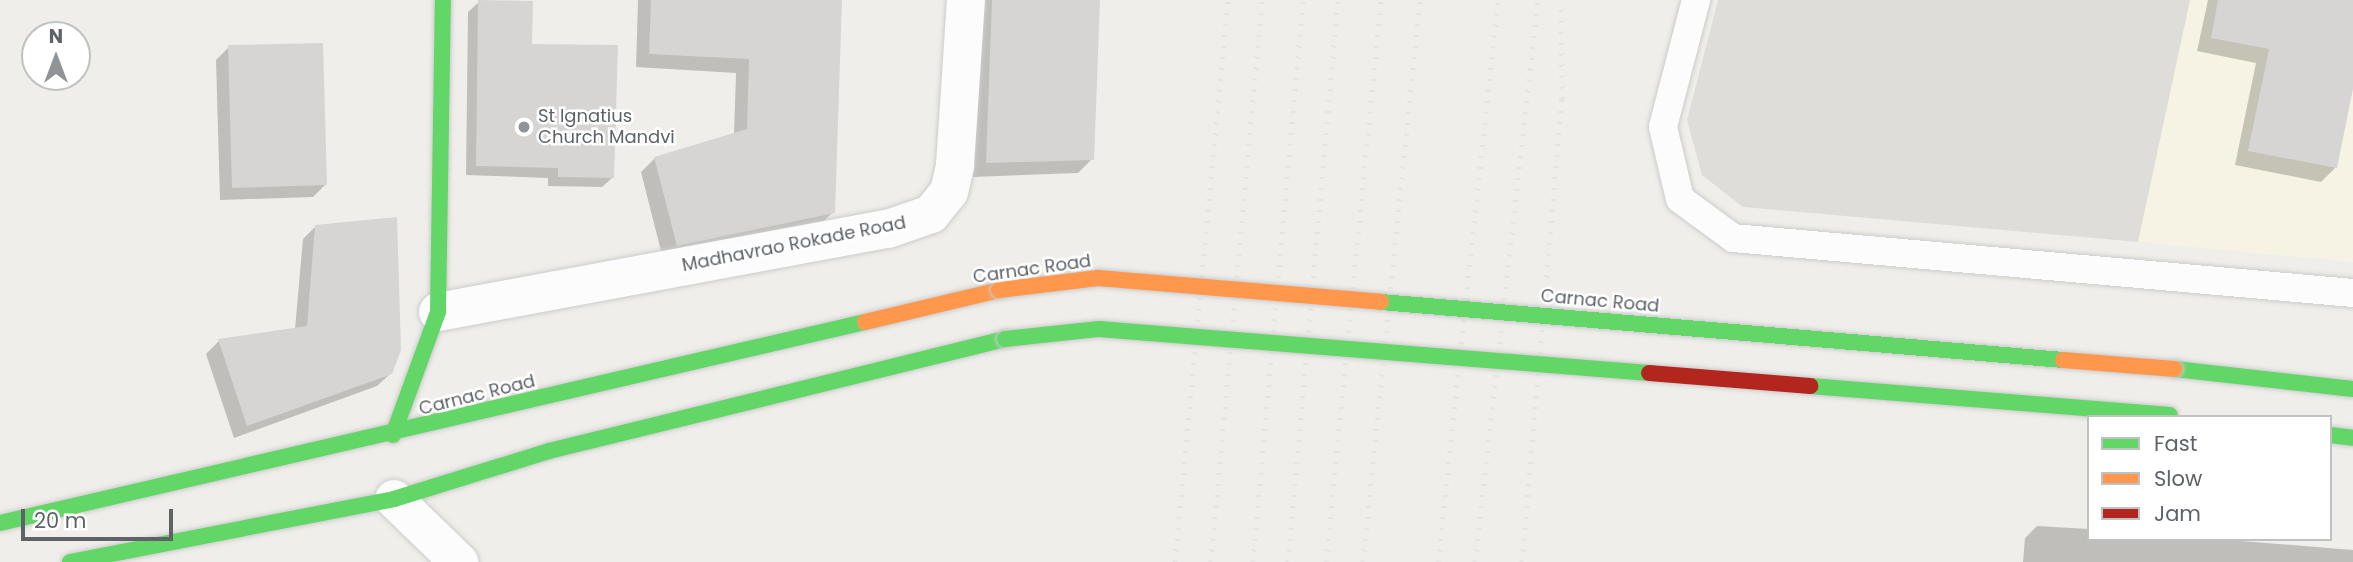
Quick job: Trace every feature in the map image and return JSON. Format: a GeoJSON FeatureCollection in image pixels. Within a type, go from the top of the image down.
{"type":"FeatureCollection","features":[{"type":"Feature","properties":{"kind":"main road"},"geometry":{"type":"LineString","coordinates":[[393,435],[438,312],[443,0]]}},
{"type":"Feature","properties":{"kind":"main road","name":"Carnac Road"},"geometry":{"type":"LineString","coordinates":[[0,523],[393,435],[999,290],[1098,278],[2175,369],[2353,389]]}},
{"type":"Feature","properties":{"kind":"main road"},"geometry":{"type":"LineString","coordinates":[[70,562],[116,557],[394,499],[549,451],[1005,338],[1099,329],[2166,415]]}},
{"type":"Feature","properties":{"kind":"main road"},"geometry":{"type":"LineString","coordinates":[[2332,435],[2353,438]]}},
{"type":"Feature","properties":{"kind":"street","name":"Madhavrao Rokade Road"},"geometry":{"type":"LineString","coordinates":[[438,312],[888,229],[931,214],[949,192],[955,165],[966,0]]}},
{"type":"Feature","properties":{"kind":"street"},"geometry":{"type":"LineString","coordinates":[[394,499],[459,562]]}},
{"type":"Feature","properties":{"kind":"lane"},"geometry":{"type":"LineString","coordinates":[[1696,0],[1663,127],[1679,199],[1733,238],[2353,293]]}},
{"type":"Feature","properties":{"kind":"shaded area"},"geometry":{"type":"Polygon","coordinates":[[[1718,0],[2190,0],[2138,242],[1743,207],[1702,175],[1687,120],[1718,0]]]}},
{"type":"Feature","properties":{"kind":"shaded area"},"geometry":{"type":"Polygon","coordinates":[[[2190,0],[2353,0],[2353,262],[2138,242],[2190,0]]]}},
{"type":"Feature","properties":{"kind":"building"},"geometry":{"type":"Polygon","coordinates":[[[478,0],[533,1],[532,44],[618,45],[614,178],[558,177],[558,168],[476,166],[478,0]]]}},
{"type":"Feature","properties":{"kind":"building"},"geometry":{"type":"Polygon","coordinates":[[[651,0],[842,0],[835,213],[677,246],[654,157],[747,129],[749,59],[649,54],[651,0]]]}},
{"type":"Feature","properties":{"kind":"building"},"geometry":{"type":"Polygon","coordinates":[[[992,0],[1100,0],[1094,160],[986,163],[992,0]]]}},
{"type":"Feature","properties":{"kind":"building"},"geometry":{"type":"Polygon","coordinates":[[[2218,0],[2353,0],[2353,89],[2337,168],[2248,151],[2269,49],[2211,38],[2218,0]]]}},
{"type":"Feature","properties":{"kind":"building"},"geometry":{"type":"Polygon","coordinates":[[[323,43],[327,185],[232,188],[228,45],[323,43]]]}},
{"type":"Feature","properties":{"kind":"building"},"geometry":{"type":"Polygon","coordinates":[[[397,217],[401,350],[392,374],[247,426],[218,339],[307,326],[315,225],[397,217]]]}},
{"type":"Feature","properties":{"kind":"railway"},"geometry":{"type":"LineString","coordinates":[[1175,562],[1228,0]]}},
{"type":"Feature","properties":{"kind":"railway"},"geometry":{"type":"LineString","coordinates":[[1211,562],[1262,0]]}},
{"type":"Feature","properties":{"kind":"railway"},"geometry":{"type":"LineString","coordinates":[[1253,562],[1303,0]]}},
{"type":"Feature","properties":{"kind":"railway"},"geometry":{"type":"LineString","coordinates":[[1288,562],[1338,0]]}},
{"type":"Feature","properties":{"kind":"railway"},"geometry":{"type":"LineString","coordinates":[[1326,562],[1381,0]]}},
{"type":"Feature","properties":{"kind":"railway"},"geometry":{"type":"LineString","coordinates":[[1363,562],[1420,0]]}},
{"type":"Feature","properties":{"kind":"railway"},"geometry":{"type":"LineString","coordinates":[[1438,562],[1498,0]]}},
{"type":"Feature","properties":{"kind":"railway"},"geometry":{"type":"LineString","coordinates":[[1475,562],[1538,0]]}},
{"type":"Feature","properties":{"kind":"railway"},"geometry":{"type":"LineString","coordinates":[[1522,562],[1562,99],[1561,0]]}},
{"type":"Feature","properties":{"kind":"traffic: fast"},"geometry":{"type":"LineString","coordinates":[[393,435],[438,312],[443,0]]}},
{"type":"Feature","properties":{"kind":"traffic: fast"},"geometry":{"type":"LineString","coordinates":[[1381,302],[2063,360]]}},
{"type":"Feature","properties":{"kind":"traffic: fast"},"geometry":{"type":"LineString","coordinates":[[0,523],[865,322]]}},
{"type":"Feature","properties":{"kind":"traffic: fast"},"geometry":{"type":"LineString","coordinates":[[1005,339],[1099,329],[1649,373]]}},
{"type":"Feature","properties":{"kind":"traffic: fast"},"geometry":{"type":"LineString","coordinates":[[70,562],[394,499],[549,451],[1005,339]]}},
{"type":"Feature","properties":{"kind":"traffic: fast"},"geometry":{"type":"LineString","coordinates":[[2175,369],[2353,389]]}},
{"type":"Feature","properties":{"kind":"traffic: fast"},"geometry":{"type":"LineString","coordinates":[[1810,386],[2170,415]]}},
{"type":"Feature","properties":{"kind":"traffic: fast"},"geometry":{"type":"LineString","coordinates":[[2332,435],[2353,438]]}},
{"type":"Feature","properties":{"kind":"traffic: slow"},"geometry":{"type":"LineString","coordinates":[[999,290],[1098,278],[1381,302]]}},
{"type":"Feature","properties":{"kind":"traffic: slow"},"geometry":{"type":"LineString","coordinates":[[865,322],[999,290]]}},
{"type":"Feature","properties":{"kind":"traffic: slow"},"geometry":{"type":"LineString","coordinates":[[2063,360],[2175,369]]}},
{"type":"Feature","properties":{"kind":"traffic: jam"},"geometry":{"type":"LineString","coordinates":[[1649,373],[1810,386]]}},
{"type":"Feature","properties":{"kind":"place","name":"St Ignatius Church Mandvi"},"geometry":{"type":"Point","coordinates":[524,127]}}]}
